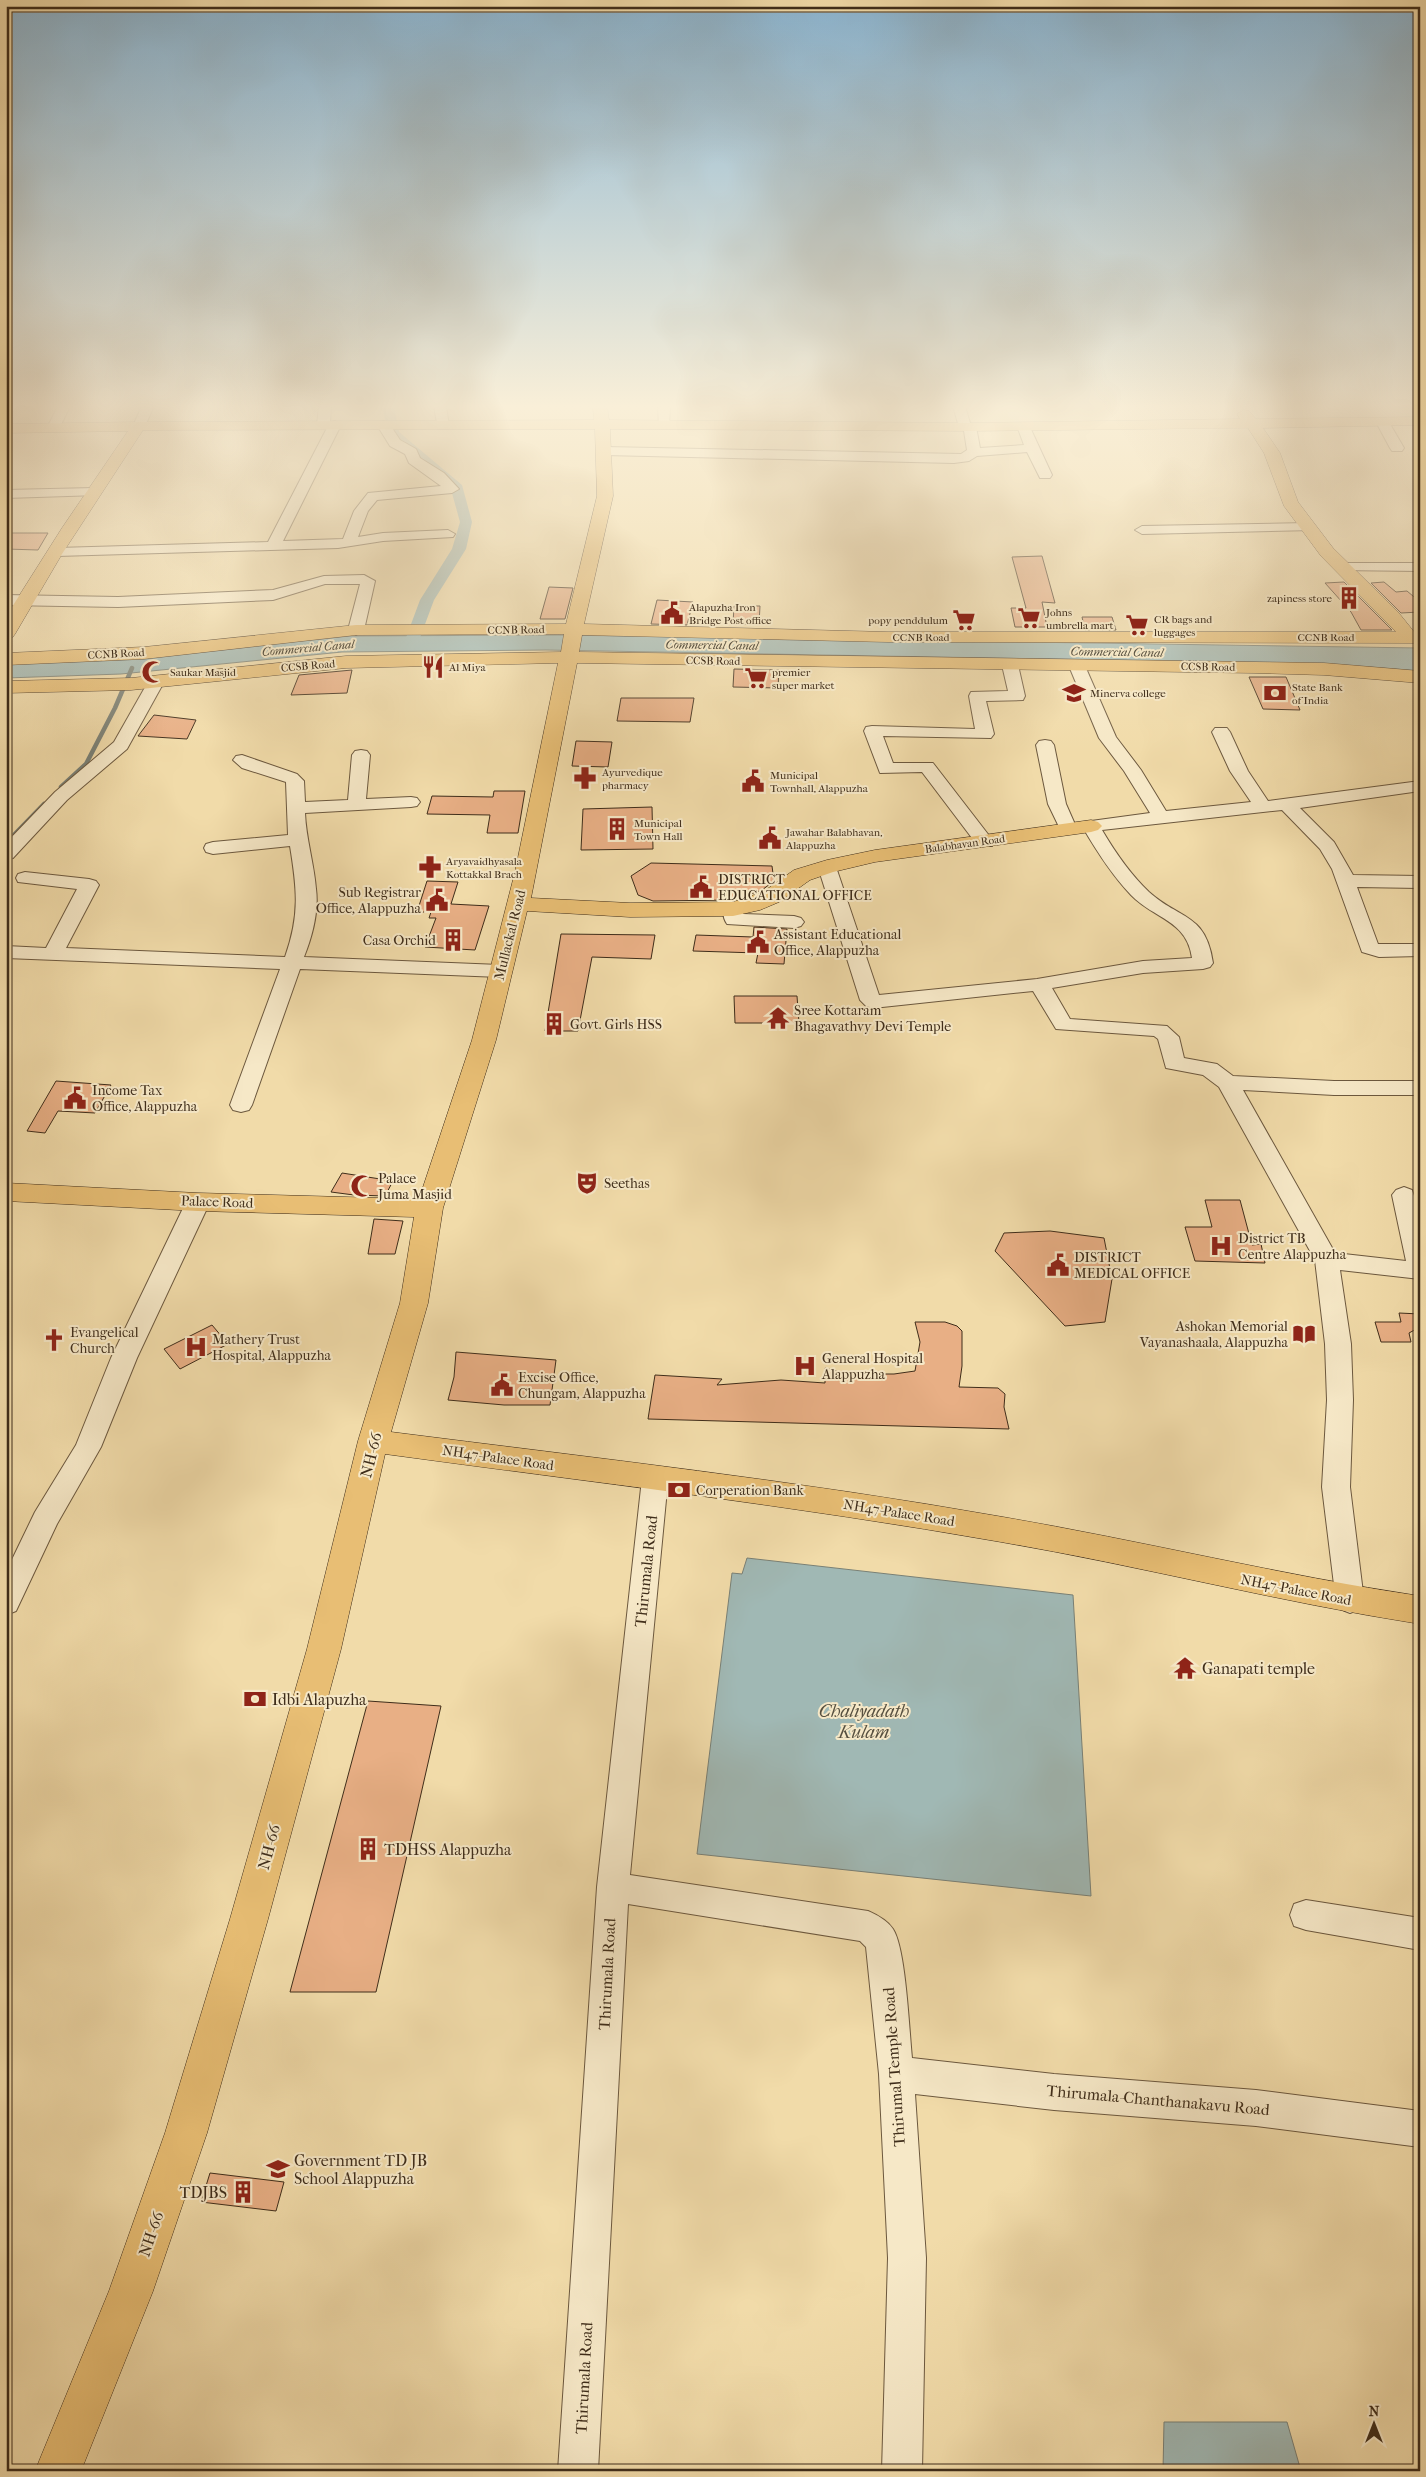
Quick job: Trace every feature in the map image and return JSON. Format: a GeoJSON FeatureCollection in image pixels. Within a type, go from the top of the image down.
{"type":"FeatureCollection","features":[{"type":"Feature","properties":{"kind":"main road"},"geometry":{"type":"LineString","coordinates":[[6,634],[25,600],[76,522]]}},
{"type":"Feature","properties":{"kind":"main road"},"geometry":{"type":"LineString","coordinates":[[574,631],[599,522]]}},
{"type":"Feature","properties":{"kind":"main road"},"geometry":{"type":"LineString","coordinates":[[1304,522],[1342,567],[1414,638]]}},
{"type":"Feature","properties":{"kind":"main road","name":"CCNB Road"},"geometry":{"type":"LineString","coordinates":[[6,659],[172,651],[356,630],[574,631],[888,637],[1414,638]]}},
{"type":"Feature","properties":{"kind":"main road","name":"Mullackal Road"},"geometry":{"type":"LineString","coordinates":[[429,1208],[484,1040],[500,971],[519,904],[574,631]]}},
{"type":"Feature","properties":{"kind":"main road","name":"CCSB Road"},"geometry":{"type":"LineString","coordinates":[[6,687],[156,682],[346,662],[570,656],[1324,669],[1420,677]]}},
{"type":"Feature","properties":{"kind":"main road","name":"Balabhavan Road"},"geometry":{"type":"LineString","coordinates":[[519,904],[630,910],[733,909],[752,905],[771,897],[802,875],[827,867],[875,856],[1091,826]]}},
{"type":"Feature","properties":{"kind":"main road","name":"Palace Road"},"geometry":{"type":"LineString","coordinates":[[6,1192],[198,1202],[429,1208]]}},
{"type":"Feature","properties":{"kind":"main road","name":"NH-66"},"geometry":{"type":"LineString","coordinates":[[58,2471],[130,2291],[186,2133],[249,1919],[324,1649],[374,1441],[414,1303],[429,1208]]}},
{"type":"Feature","properties":{"kind":"main road","name":"NH47-Palace Road"},"geometry":{"type":"LineString","coordinates":[[374,1441],[820,1501],[1002,1530],[1350,1601],[1420,1610]]}},
{"type":"Feature","properties":{"kind":"street"},"geometry":{"type":"LineString","coordinates":[[274,544],[284,522]]}},
{"type":"Feature","properties":{"kind":"street"},"geometry":{"type":"LineString","coordinates":[[348,543],[356,522]]}},
{"type":"Feature","properties":{"kind":"street"},"geometry":{"type":"LineString","coordinates":[[1142,530],[1308,527]]}},
{"type":"Feature","properties":{"kind":"street"},"geometry":{"type":"LineString","coordinates":[[57,552],[348,543],[391,537],[448,534]]}},
{"type":"Feature","properties":{"kind":"street"},"geometry":{"type":"LineString","coordinates":[[1342,567],[1420,567]]}},
{"type":"Feature","properties":{"kind":"street"},"geometry":{"type":"LineString","coordinates":[[6,600],[118,602],[273,595],[324,580],[364,579],[368,581],[356,630]]}},
{"type":"Feature","properties":{"kind":"street"},"geometry":{"type":"LineString","coordinates":[[985,842],[927,767],[886,769],[872,731],[985,734],[978,696],[1017,696],[1010,665]]}},
{"type":"Feature","properties":{"kind":"street"},"geometry":{"type":"LineString","coordinates":[[1077,666],[1108,738],[1132,770],[1161,816]]}},
{"type":"Feature","properties":{"kind":"street"},"geometry":{"type":"LineString","coordinates":[[6,854],[61,796],[121,745],[156,682]]}},
{"type":"Feature","properties":{"kind":"street"},"geometry":{"type":"LineString","coordinates":[[1220,732],[1238,771],[1263,807]]}},
{"type":"Feature","properties":{"kind":"street"},"geometry":{"type":"LineString","coordinates":[[1045,745],[1057,804],[1068,829]]}},
{"type":"Feature","properties":{"kind":"street"},"geometry":{"type":"LineString","coordinates":[[357,805],[361,755]]}},
{"type":"Feature","properties":{"kind":"street"},"geometry":{"type":"LineString","coordinates":[[241,1105],[302,936],[307,891],[298,840],[295,781],[293,778],[250,766],[242,760]]}},
{"type":"Feature","properties":{"kind":"street","name":"Balabhavan Road"},"geometry":{"type":"LineString","coordinates":[[1091,826],[1161,816],[1263,807],[1420,786]]}},
{"type":"Feature","properties":{"kind":"street"},"geometry":{"type":"LineString","coordinates":[[296,808],[412,802]]}},
{"type":"Feature","properties":{"kind":"street"},"geometry":{"type":"LineString","coordinates":[[1286,804],[1327,846],[1341,869],[1369,948],[1379,951],[1420,950]]}},
{"type":"Feature","properties":{"kind":"street"},"geometry":{"type":"LineString","coordinates":[[827,867],[870,1000],[873,1002],[1037,985],[1143,967],[1203,963],[1198,940],[1194,934],[1185,925],[1146,899],[1104,851],[1091,826]]}},
{"type":"Feature","properties":{"kind":"street"},"geometry":{"type":"LineString","coordinates":[[214,848],[298,840]]}},
{"type":"Feature","properties":{"kind":"street"},"geometry":{"type":"LineString","coordinates":[[25,878],[89,884],[71,923],[52,955]]}},
{"type":"Feature","properties":{"kind":"street"},"geometry":{"type":"LineString","coordinates":[[1345,881],[1420,882]]}},
{"type":"Feature","properties":{"kind":"street"},"geometry":{"type":"LineString","coordinates":[[733,909],[734,920],[794,922]]}},
{"type":"Feature","properties":{"kind":"street"},"geometry":{"type":"LineString","coordinates":[[6,952],[500,971]]}},
{"type":"Feature","properties":{"kind":"street"},"geometry":{"type":"LineString","coordinates":[[1037,985],[1042,988],[1063,1025],[1160,1030],[1168,1037],[1174,1063],[1209,1069],[1228,1083],[1327,1260],[1338,1354],[1340,1400],[1336,1487],[1350,1601]]}},
{"type":"Feature","properties":{"kind":"street"},"geometry":{"type":"LineString","coordinates":[[1228,1083],[1334,1088],[1420,1088]]}},
{"type":"Feature","properties":{"kind":"street"},"geometry":{"type":"LineString","coordinates":[[1327,1260],[1420,1270],[1404,1195]]}},
{"type":"Feature","properties":{"kind":"street"},"geometry":{"type":"LineString","coordinates":[[6,1603],[45,1520],[88,1447],[124,1358],[198,1202]]}},
{"type":"Feature","properties":{"kind":"street","name":"Thirumala Road"},"geometry":{"type":"LineString","coordinates":[[578,2471],[613,1887],[655,1479]]}},
{"type":"Feature","properties":{"kind":"street","name":"Thirumal Temple Road"},"geometry":{"type":"LineString","coordinates":[[613,1887],[868,1927],[881,1939],[885,1957],[896,2074],[906,2258],[902,2471]]}},
{"type":"Feature","properties":{"kind":"street"},"geometry":{"type":"LineString","coordinates":[[1306,1914],[1420,1934]]}},
{"type":"Feature","properties":{"kind":"street","name":"Thirumala-Chanthanakavu Road"},"geometry":{"type":"LineString","coordinates":[[896,2074],[1054,2092],[1256,2108],[1420,2129]]}},
{"type":"Feature","properties":{"kind":"water","name":"Commercial Canal"},"geometry":{"type":"Polygon","coordinates":[[[558,635],[1420,648],[1420,671],[1329,664],[546,650],[342,652],[121,674],[6,678],[6,663],[147,656],[350,636],[558,635]]]}},
{"type":"Feature","properties":{"kind":"water","name":"Chaliyadath Kulam"},"geometry":{"type":"Polygon","coordinates":[[[747,1558],[1073,1595],[1091,1896],[697,1854],[732,1573],[742,1574],[747,1558]]]}},
{"type":"Feature","properties":{"kind":"water"},"geometry":{"type":"Polygon","coordinates":[[[1164,2422],[1287,2422],[1301,2471],[1163,2471],[1164,2422]]]}},
{"type":"Feature","properties":{"kind":"building"},"geometry":{"type":"Polygon","coordinates":[[[6,533],[48,533],[38,550],[6,549],[6,533]]]}},
{"type":"Feature","properties":{"kind":"building"},"geometry":{"type":"Polygon","coordinates":[[[1042,556],[1055,603],[1042,602],[1047,627],[1015,627],[1011,608],[1026,608],[1012,557],[1042,556]]]}},
{"type":"Feature","properties":{"kind":"building"},"geometry":{"type":"Polygon","coordinates":[[[1344,582],[1392,630],[1361,630],[1351,612],[1325,583],[1344,582]]]}},
{"type":"Feature","properties":{"kind":"building"},"geometry":{"type":"Polygon","coordinates":[[[1384,582],[1396,592],[1407,591],[1420,602],[1420,612],[1401,613],[1371,583],[1384,582]]]}},
{"type":"Feature","properties":{"kind":"building"},"geometry":{"type":"Polygon","coordinates":[[[549,587],[573,588],[565,619],[540,619],[549,587]]]}},
{"type":"Feature","properties":{"kind":"building","name":"Alapuzha Iron Bridge Post office"},"geometry":{"type":"Polygon","coordinates":[[[657,600],[693,602],[687,625],[651,624],[657,600]]]}},
{"type":"Feature","properties":{"kind":"building"},"geometry":{"type":"Polygon","coordinates":[[[734,606],[760,606],[759,624],[733,624],[734,606]]]}},
{"type":"Feature","properties":{"kind":"building"},"geometry":{"type":"Polygon","coordinates":[[[1082,617],[1112,617],[1116,630],[1085,630],[1082,617]]]}},
{"type":"Feature","properties":{"kind":"building","name":"premier super market"},"geometry":{"type":"Polygon","coordinates":[[[734,669],[779,670],[778,688],[733,687],[734,669]]]}},
{"type":"Feature","properties":{"kind":"building"},"geometry":{"type":"Polygon","coordinates":[[[352,670],[347,693],[291,695],[299,675],[352,670]]]}},
{"type":"Feature","properties":{"kind":"building","name":"State Bank of India"},"geometry":{"type":"Polygon","coordinates":[[[1249,677],[1286,677],[1300,710],[1263,709],[1249,677]]]}},
{"type":"Feature","properties":{"kind":"building"},"geometry":{"type":"Polygon","coordinates":[[[621,698],[694,698],[690,722],[617,721],[621,698]]]}},
{"type":"Feature","properties":{"kind":"building"},"geometry":{"type":"Polygon","coordinates":[[[154,715],[196,720],[187,739],[138,736],[154,715]]]}},
{"type":"Feature","properties":{"kind":"building"},"geometry":{"type":"Polygon","coordinates":[[[576,741],[612,742],[608,767],[572,766],[576,741]]]}},
{"type":"Feature","properties":{"kind":"building"},"geometry":{"type":"Polygon","coordinates":[[[494,791],[525,791],[518,833],[487,833],[490,815],[427,814],[432,796],[493,797],[494,791]]]}},
{"type":"Feature","properties":{"kind":"building","name":"Municipal Town Hall"},"geometry":{"type":"Polygon","coordinates":[[[652,807],[653,849],[581,850],[583,809],[652,807]]]}},
{"type":"Feature","properties":{"kind":"building","name":"DISTRICT EDUCATIONAL OFFICE"},"geometry":{"type":"Polygon","coordinates":[[[651,863],[772,866],[774,881],[762,890],[733,900],[653,901],[638,895],[631,876],[651,863]]]}},
{"type":"Feature","properties":{"kind":"building"},"geometry":{"type":"Polygon","coordinates":[[[427,881],[458,882],[451,904],[489,906],[475,950],[425,947],[436,918],[429,918],[431,912],[417,912],[427,881]]]}},
{"type":"Feature","properties":{"kind":"building"},"geometry":{"type":"Polygon","coordinates":[[[754,927],[787,929],[784,964],[756,963],[758,953],[693,951],[696,935],[753,937],[754,927]]]}},
{"type":"Feature","properties":{"kind":"building"},"geometry":{"type":"Polygon","coordinates":[[[561,934],[655,935],[651,959],[592,957],[578,1031],[545,1031],[561,934]]]}},
{"type":"Feature","properties":{"kind":"building","name":"Sree Kottaram Bhagavathvy Devi Temple"},"geometry":{"type":"Polygon","coordinates":[[[734,996],[797,996],[799,1023],[735,1023],[734,996]]]}},
{"type":"Feature","properties":{"kind":"building","name":"Income Tax Office, Alappuzha"},"geometry":{"type":"Polygon","coordinates":[[[56,1081],[111,1085],[95,1113],[58,1111],[45,1133],[27,1131],[56,1081]]]}},
{"type":"Feature","properties":{"kind":"building","name":"Palace Juma Masjid"},"geometry":{"type":"Polygon","coordinates":[[[342,1173],[393,1181],[385,1196],[331,1192],[342,1173]]]}},
{"type":"Feature","properties":{"kind":"building","name":"District TB Centre Alappuzha"},"geometry":{"type":"Polygon","coordinates":[[[1205,1200],[1240,1200],[1252,1245],[1261,1244],[1265,1263],[1195,1261],[1185,1227],[1212,1227],[1205,1200]]]}},
{"type":"Feature","properties":{"kind":"building"},"geometry":{"type":"Polygon","coordinates":[[[374,1219],[403,1221],[395,1254],[368,1254],[374,1219]]]}},
{"type":"Feature","properties":{"kind":"building","name":"DISTRICT MEDICAL OFFICE"},"geometry":{"type":"Polygon","coordinates":[[[1050,1231],[1104,1238],[1112,1279],[1105,1322],[1065,1326],[995,1251],[1004,1233],[1050,1231]]]}},
{"type":"Feature","properties":{"kind":"building"},"geometry":{"type":"Polygon","coordinates":[[[1399,1313],[1420,1314],[1420,1327],[1409,1333],[1411,1342],[1381,1342],[1375,1322],[1401,1322],[1399,1313]]]}},
{"type":"Feature","properties":{"kind":"building","name":"General Hospital Alappuzha"},"geometry":{"type":"Polygon","coordinates":[[[915,1322],[945,1322],[957,1326],[962,1331],[962,1366],[959,1387],[998,1388],[1005,1394],[1004,1407],[1009,1429],[648,1419],[655,1375],[722,1379],[717,1385],[781,1380],[825,1383],[825,1368],[847,1374],[894,1374],[915,1371],[920,1342],[915,1322]]]}},
{"type":"Feature","properties":{"kind":"building","name":"Mathery Trust Hospital, Alappuzha"},"geometry":{"type":"Polygon","coordinates":[[[212,1325],[228,1344],[180,1369],[164,1349],[212,1325]]]}},
{"type":"Feature","properties":{"kind":"building","name":"Excise Office, Chungam, Alappuzha"},"geometry":{"type":"Polygon","coordinates":[[[456,1352],[556,1360],[550,1405],[504,1405],[448,1400],[454,1377],[456,1352]]]}},
{"type":"Feature","properties":{"kind":"building","name":"TDHSS Alappuzha"},"geometry":{"type":"Polygon","coordinates":[[[368,1701],[441,1706],[376,1992],[290,1992],[368,1701]]]}},
{"type":"Feature","properties":{"kind":"building","name":"TDJBS"},"geometry":{"type":"Polygon","coordinates":[[[210,2173],[284,2182],[276,2211],[201,2202],[210,2173]]]}},
{"type":"Feature","properties":{"kind":"waterway"},"geometry":{"type":"LineString","coordinates":[[411,643],[427,600],[459,549],[466,522]]}},
{"type":"Feature","properties":{"kind":"waterway"},"geometry":{"type":"LineString","coordinates":[[61,787],[86,764],[115,708],[132,668]]}},
{"type":"Feature","properties":{"kind":"waterway"},"geometry":{"type":"LineString","coordinates":[[10,839],[44,804]]}},
{"type":"Feature","properties":{"kind":"place","name":"zapiness store"},"geometry":{"type":"Point","coordinates":[1349,598]}},
{"type":"Feature","properties":{"kind":"place","name":"Alapuzha Iron Bridge Post office"},"geometry":{"type":"Point","coordinates":[672,613]}},
{"type":"Feature","properties":{"kind":"place","name":"Johns umbrella mart"},"geometry":{"type":"Point","coordinates":[1029,618]}},
{"type":"Feature","properties":{"kind":"place","name":"popy penddulum"},"geometry":{"type":"Point","coordinates":[964,620]}},
{"type":"Feature","properties":{"kind":"place","name":"CR bags and luggages"},"geometry":{"type":"Point","coordinates":[1137,625]}},
{"type":"Feature","properties":{"kind":"place","name":"Al Miya"},"geometry":{"type":"Point","coordinates":[433,667]}},
{"type":"Feature","properties":{"kind":"place","name":"Saukar Masjid"},"geometry":{"type":"Point","coordinates":[153,672]}},
{"type":"Feature","properties":{"kind":"place","name":"premier super market"},"geometry":{"type":"Point","coordinates":[756,678]}},
{"type":"Feature","properties":{"kind":"place","name":"Minerva college"},"geometry":{"type":"Point","coordinates":[1074,693]}},
{"type":"Feature","properties":{"kind":"place","name":"State Bank of India"},"geometry":{"type":"Point","coordinates":[1275,693]}},
{"type":"Feature","properties":{"kind":"place","name":"Ayurvedique pharmacy"},"geometry":{"type":"Point","coordinates":[585,778]}},
{"type":"Feature","properties":{"kind":"place","name":"Municipal Townhall, Alappuzha"},"geometry":{"type":"Point","coordinates":[753,781]}},
{"type":"Feature","properties":{"kind":"place","name":"Municipal Town Hall"},"geometry":{"type":"Point","coordinates":[617,829]}},
{"type":"Feature","properties":{"kind":"place","name":"Jawahar Balabhavan, Alappuzha"},"geometry":{"type":"Point","coordinates":[770,838]}},
{"type":"Feature","properties":{"kind":"place","name":"Aryavaidhyasala Kottakkal Brach"},"geometry":{"type":"Point","coordinates":[430,867]}},
{"type":"Feature","properties":{"kind":"place","name":"DISTRICT EDUCATIONAL OFFICE"},"geometry":{"type":"Point","coordinates":[701,887]}},
{"type":"Feature","properties":{"kind":"place","name":"Sub Registrar Office, Alappuzha"},"geometry":{"type":"Point","coordinates":[437,900]}},
{"type":"Feature","properties":{"kind":"place","name":"Casa Orchid"},"geometry":{"type":"Point","coordinates":[453,940]}},
{"type":"Feature","properties":{"kind":"place","name":"Assistant Educational Office, Alappuzha"},"geometry":{"type":"Point","coordinates":[758,942]}},
{"type":"Feature","properties":{"kind":"place","name":"Sree Kottaram Bhagavathvy Devi Temple"},"geometry":{"type":"Point","coordinates":[778,1018]}},
{"type":"Feature","properties":{"kind":"place","name":"Govt. Girls HSS"},"geometry":{"type":"Point","coordinates":[554,1024]}},
{"type":"Feature","properties":{"kind":"place","name":"Income Tax Office, Alappuzha"},"geometry":{"type":"Point","coordinates":[75,1098]}},
{"type":"Feature","properties":{"kind":"place","name":"Seethas"},"geometry":{"type":"Point","coordinates":[587,1183]}},
{"type":"Feature","properties":{"kind":"place","name":"Palace Juma Masjid"},"geometry":{"type":"Point","coordinates":[362,1186]}},
{"type":"Feature","properties":{"kind":"place","name":"District TB Centre Alappuzha"},"geometry":{"type":"Point","coordinates":[1221,1246]}},
{"type":"Feature","properties":{"kind":"place","name":"DISTRICT MEDICAL OFFICE"},"geometry":{"type":"Point","coordinates":[1058,1265]}},
{"type":"Feature","properties":{"kind":"place","name":"Ashokan Memorial Vayanashaala, Alappuzha"},"geometry":{"type":"Point","coordinates":[1304,1334]}},
{"type":"Feature","properties":{"kind":"place","name":"Evangelical Church"},"geometry":{"type":"Point","coordinates":[54,1340]}},
{"type":"Feature","properties":{"kind":"place","name":"Mathery Trust Hospital, Alappuzha"},"geometry":{"type":"Point","coordinates":[196,1347]}},
{"type":"Feature","properties":{"kind":"place","name":"General Hospital Alappuzha"},"geometry":{"type":"Point","coordinates":[805,1366]}},
{"type":"Feature","properties":{"kind":"place","name":"Excise Office, Chungam, Alappuzha"},"geometry":{"type":"Point","coordinates":[502,1385]}},
{"type":"Feature","properties":{"kind":"place","name":"Corperation Bank"},"geometry":{"type":"Point","coordinates":[679,1490]}},
{"type":"Feature","properties":{"kind":"place","name":"Ganapati temple"},"geometry":{"type":"Point","coordinates":[1185,1668]}},
{"type":"Feature","properties":{"kind":"place","name":"Idbi Alapuzha"},"geometry":{"type":"Point","coordinates":[255,1699]}},
{"type":"Feature","properties":{"kind":"place","name":"TDHSS Alappuzha"},"geometry":{"type":"Point","coordinates":[368,1849]}},
{"type":"Feature","properties":{"kind":"place","name":"Government TD JB School Alappuzha"},"geometry":{"type":"Point","coordinates":[278,2169]}},
{"type":"Feature","properties":{"kind":"place","name":"TDJBS"},"geometry":{"type":"Point","coordinates":[243,2192]}}]}
